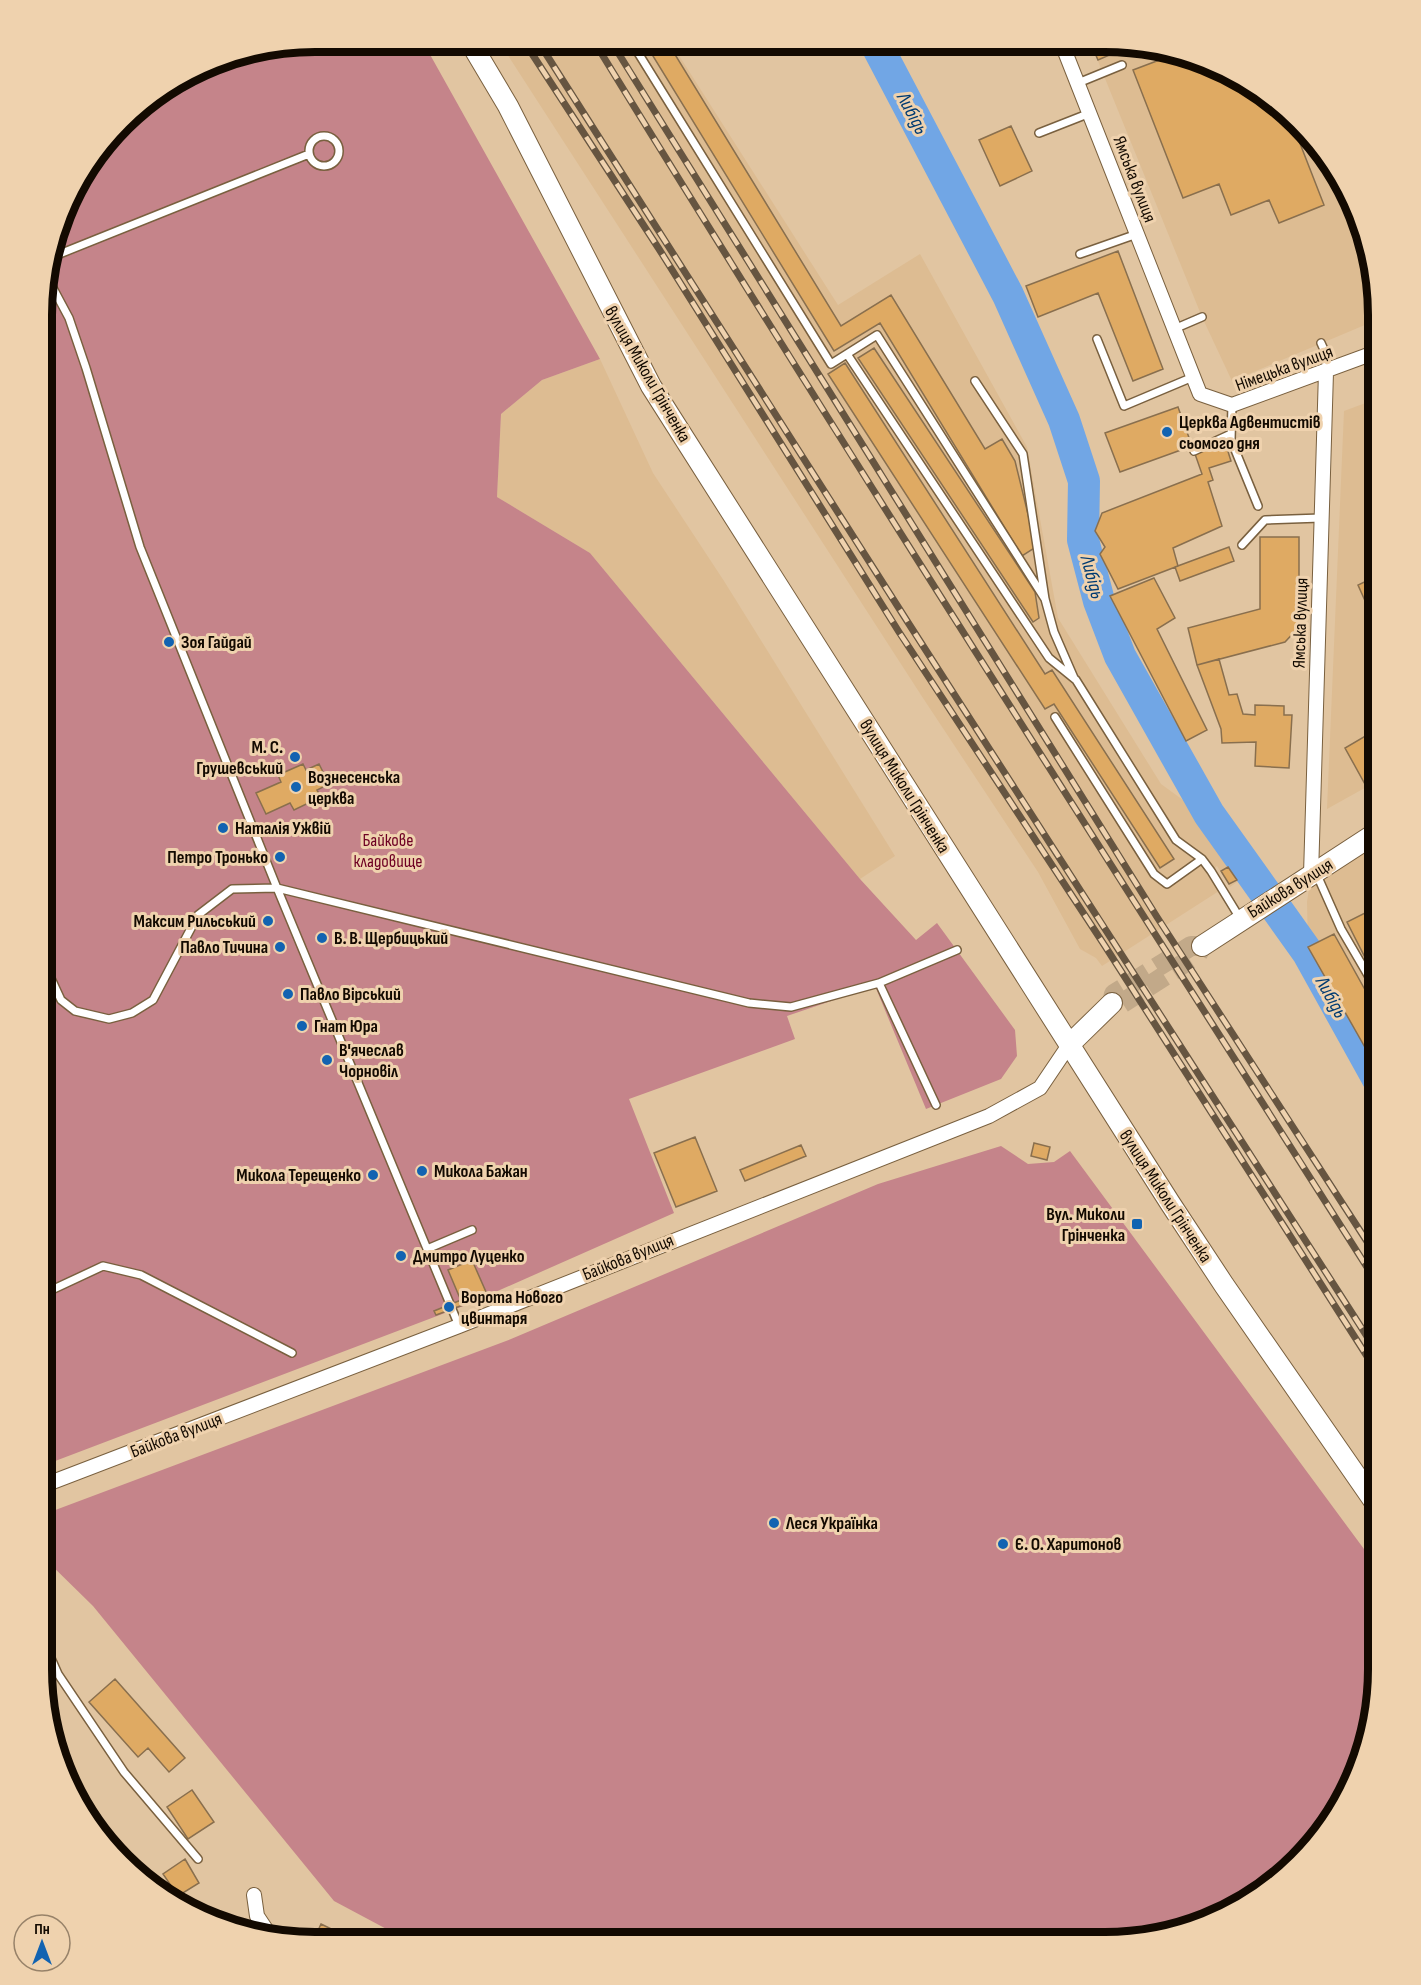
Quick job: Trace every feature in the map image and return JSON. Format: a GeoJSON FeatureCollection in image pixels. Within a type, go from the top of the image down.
{"type":"FeatureCollection","features":[{"type":"Feature","properties":{"kind":"main road","name":"вулиця Миколи Грінченка"},"geometry":{"type":"LineString","coordinates":[[476,52],[508,106],[651,386],[1224,1286],[1368,1493]]}},
{"type":"Feature","properties":{"kind":"main road","name":"Байкова вулиця"},"geometry":{"type":"LineString","coordinates":[[1203,946],[1368,838]]}},
{"type":"Feature","properties":{"kind":"main road","name":"Байкова вулиця"},"geometry":{"type":"LineString","coordinates":[[1069,1045],[1112,1003]]}},
{"type":"Feature","properties":{"kind":"street","name":"Ямська вулиця"},"geometry":{"type":"LineString","coordinates":[[1065,52],[1200,394]]}},
{"type":"Feature","properties":{"kind":"street","name":"Німецька вулиця"},"geometry":{"type":"LineString","coordinates":[[1200,394],[1232,405],[1368,355]]}},
{"type":"Feature","properties":{"kind":"street","name":"Ямська вулиця"},"geometry":{"type":"LineString","coordinates":[[1313,874],[1326,372]]}},
{"type":"Feature","properties":{"kind":"street","name":"Байкова вулиця"},"geometry":{"type":"LineString","coordinates":[[52,1482],[459,1326],[597,1269],[989,1116],[1040,1088],[1069,1045]]}},
{"type":"Feature","properties":{"kind":"street"},"geometry":{"type":"LineString","coordinates":[[254,1895],[257,1916],[264,1927]]}},
{"type":"Feature","properties":{"kind":"lane"},"geometry":{"type":"LineString","coordinates":[[638,52],[831,364],[877,335],[1045,599]]}},
{"type":"Feature","properties":{"kind":"lane"},"geometry":{"type":"LineString","coordinates":[[1078,83],[1122,65]]}},
{"type":"Feature","properties":{"kind":"lane"},"geometry":{"type":"LineString","coordinates":[[1039,133],[1089,113]]}},
{"type":"Feature","properties":{"kind":"lane"},"geometry":{"type":"LineString","coordinates":[[320,136],[333,139],[339,150],[334,162],[327,165],[314,163],[309,154],[309,145],[320,136]]}},
{"type":"Feature","properties":{"kind":"lane"},"geometry":{"type":"LineString","coordinates":[[60,254],[309,154]]}},
{"type":"Feature","properties":{"kind":"lane"},"geometry":{"type":"LineString","coordinates":[[1080,254],[1137,234]]}},
{"type":"Feature","properties":{"kind":"lane"},"geometry":{"type":"LineString","coordinates":[[54,290],[69,318],[87,368],[140,547],[277,888],[459,1326]]}},
{"type":"Feature","properties":{"kind":"lane"},"geometry":{"type":"LineString","coordinates":[[1174,329],[1202,317]]}},
{"type":"Feature","properties":{"kind":"lane"},"geometry":{"type":"LineString","coordinates":[[1097,339],[1124,406],[1193,377]]}},
{"type":"Feature","properties":{"kind":"lane"},"geometry":{"type":"LineString","coordinates":[[1321,343],[1326,354],[1326,372]]}},
{"type":"Feature","properties":{"kind":"lane"},"geometry":{"type":"LineString","coordinates":[[847,354],[1049,658],[1076,680]]}},
{"type":"Feature","properties":{"kind":"lane"},"geometry":{"type":"LineString","coordinates":[[975,381],[1023,454],[1045,599],[1054,633],[1076,680],[1176,840],[1202,859],[1242,919]]}},
{"type":"Feature","properties":{"kind":"lane"},"geometry":{"type":"LineString","coordinates":[[1232,405],[1230,434],[1258,506]]}},
{"type":"Feature","properties":{"kind":"lane"},"geometry":{"type":"LineString","coordinates":[[1194,451],[1230,434]]}},
{"type":"Feature","properties":{"kind":"lane"},"geometry":{"type":"LineString","coordinates":[[1242,545],[1265,520],[1321,518]]}},
{"type":"Feature","properties":{"kind":"lane"},"geometry":{"type":"LineString","coordinates":[[1055,717],[1154,874],[1167,884],[1202,859]]}},
{"type":"Feature","properties":{"kind":"lane"},"geometry":{"type":"LineString","coordinates":[[1313,874],[1368,976]]}},
{"type":"Feature","properties":{"kind":"lane"},"geometry":{"type":"LineString","coordinates":[[52,979],[62,1000],[75,1011],[109,1019],[132,1013],[153,1000],[198,915],[232,889],[277,888],[748,1003],[791,1007],[879,983],[957,950]]}},
{"type":"Feature","properties":{"kind":"lane"},"geometry":{"type":"LineString","coordinates":[[879,983],[936,1105]]}},
{"type":"Feature","properties":{"kind":"lane"},"geometry":{"type":"LineString","coordinates":[[427,1249],[472,1230]]}},
{"type":"Feature","properties":{"kind":"lane"},"geometry":{"type":"LineString","coordinates":[[52,1290],[103,1266],[141,1275],[292,1353]]}},
{"type":"Feature","properties":{"kind":"lane"},"geometry":{"type":"LineString","coordinates":[[52,1660],[58,1674],[124,1772],[198,1859]]}},
{"type":"Feature","properties":{"kind":"shaded area"},"geometry":{"type":"Polygon","coordinates":[[[506,52],[677,52],[838,305],[920,254],[1027,447],[1058,618],[1161,784],[1183,800],[1208,839],[1238,870],[1240,880],[1230,887],[1217,866],[1207,874],[1219,891],[1102,966],[1096,958],[1080,949],[1038,872],[506,52]]]}},
{"type":"Feature","properties":{"kind":"shaded area"},"geometry":{"type":"Polygon","coordinates":[[[1094,52],[1140,55],[1190,66],[1237,88],[1266,107],[1303,142],[1324,169],[1362,261],[1368,298],[1368,324],[1232,381],[1202,317],[1094,52]]]}},
{"type":"Feature","properties":{"kind":"shaded area"},"geometry":{"type":"Polygon","coordinates":[[[600,359],[653,473],[724,581],[895,856],[860,879],[590,553],[497,497],[501,414],[542,380],[600,359]]]}},
{"type":"Feature","properties":{"kind":"shaded area"},"geometry":{"type":"Polygon","coordinates":[[[1368,402],[1368,786],[1327,809],[1344,411],[1368,402]]]}},
{"type":"Feature","properties":{"kind":"shaded area"},"geometry":{"type":"Polygon","coordinates":[[[1368,838],[1368,1053],[1308,947],[1307,902],[1311,875],[1368,838]]]}},
{"type":"Feature","properties":{"kind":"green space","name":"Байкове кладовище"},"geometry":{"type":"Polygon","coordinates":[[[316,52],[429,52],[600,359],[542,380],[501,414],[497,497],[590,553],[860,879],[916,940],[937,923],[1015,1030],[1017,1056],[1001,1079],[926,1109],[875,986],[787,1016],[795,1039],[629,1099],[674,1213],[466,1305],[52,1462],[52,316],[55,281],[66,231],[88,184],[107,155],[142,118],[169,97],[199,80],[231,66],[281,55],[316,52]]]}},
{"type":"Feature","properties":{"kind":"green space"},"geometry":{"type":"Polygon","coordinates":[[[1001,1146],[1028,1164],[1054,1162],[1070,1151],[1368,1554],[1368,1687],[1355,1754],[1333,1801],[1303,1843],[1266,1878],[1222,1905],[1173,1924],[1123,1932],[392,1932],[334,1901],[93,1606],[52,1566],[52,1511],[511,1339],[878,1184],[1001,1146]]]}},
{"type":"Feature","properties":{"kind":"building"},"geometry":{"type":"Polygon","coordinates":[[[651,52],[674,52],[841,326],[891,295],[985,449],[1002,439],[1015,461],[1036,547],[1022,556],[880,323],[834,351],[651,52]]]}},
{"type":"Feature","properties":{"kind":"building"},"geometry":{"type":"Polygon","coordinates":[[[1094,52],[1115,53],[1098,60],[1094,52]]]}},
{"type":"Feature","properties":{"kind":"building"},"geometry":{"type":"Polygon","coordinates":[[[1162,59],[1190,66],[1222,80],[1252,97],[1279,118],[1297,136],[1324,205],[1279,223],[1269,200],[1231,215],[1219,184],[1183,198],[1133,70],[1162,59]]]}},
{"type":"Feature","properties":{"kind":"building"},"geometry":{"type":"Polygon","coordinates":[[[1011,126],[1032,171],[1000,186],[979,140],[1011,126]]]}},
{"type":"Feature","properties":{"kind":"building"},"geometry":{"type":"Polygon","coordinates":[[[1118,251],[1163,369],[1133,381],[1098,293],[1038,317],[1026,286],[1118,251]]]}},
{"type":"Feature","properties":{"kind":"building"},"geometry":{"type":"Polygon","coordinates":[[[874,348],[1035,592],[1039,618],[1033,622],[858,358],[874,348]]]}},
{"type":"Feature","properties":{"kind":"building"},"geometry":{"type":"Polygon","coordinates":[[[845,363],[1045,674],[1052,670],[1174,859],[1160,868],[1054,704],[1045,709],[828,374],[845,363]]]}},
{"type":"Feature","properties":{"kind":"building"},"geometry":{"type":"Polygon","coordinates":[[[1178,407],[1192,446],[1120,472],[1105,433],[1178,407]]]}},
{"type":"Feature","properties":{"kind":"building"},"geometry":{"type":"Polygon","coordinates":[[[1225,442],[1231,461],[1209,468],[1213,480],[1208,482],[1222,526],[1173,548],[1178,566],[1118,589],[1100,554],[1105,547],[1095,531],[1102,513],[1202,474],[1195,454],[1225,442]]]}},
{"type":"Feature","properties":{"kind":"building"},"geometry":{"type":"Polygon","coordinates":[[[1260,537],[1299,537],[1299,627],[1285,642],[1197,665],[1188,628],[1260,609],[1260,537]]]}},
{"type":"Feature","properties":{"kind":"building"},"geometry":{"type":"Polygon","coordinates":[[[1229,547],[1234,561],[1180,581],[1175,567],[1229,547]]]}},
{"type":"Feature","properties":{"kind":"building"},"geometry":{"type":"Polygon","coordinates":[[[1154,578],[1175,618],[1157,629],[1207,730],[1186,741],[1110,596],[1154,578]]]}},
{"type":"Feature","properties":{"kind":"building"},"geometry":{"type":"Polygon","coordinates":[[[1368,580],[1368,607],[1358,585],[1368,580]]]}},
{"type":"Feature","properties":{"kind":"building"},"geometry":{"type":"Polygon","coordinates":[[[1219,659],[1229,695],[1237,694],[1243,714],[1255,715],[1255,705],[1284,706],[1284,715],[1292,715],[1289,768],[1255,766],[1256,742],[1222,743],[1221,729],[1197,665],[1219,659]]]}},
{"type":"Feature","properties":{"kind":"building"},"geometry":{"type":"Polygon","coordinates":[[[1368,734],[1368,785],[1366,786],[1345,748],[1368,734]]]}},
{"type":"Feature","properties":{"kind":"building","name":"Вознесенська церква"},"geometry":{"type":"Polygon","coordinates":[[[303,764],[306,770],[319,764],[329,784],[317,790],[321,797],[294,810],[290,803],[266,814],[256,793],[281,782],[278,775],[303,764]]]}},
{"type":"Feature","properties":{"kind":"building"},"geometry":{"type":"Polygon","coordinates":[[[1228,867],[1237,880],[1229,884],[1221,871],[1228,867]]]}},
{"type":"Feature","properties":{"kind":"building"},"geometry":{"type":"Polygon","coordinates":[[[1368,912],[1368,963],[1347,922],[1368,912]]]}},
{"type":"Feature","properties":{"kind":"building"},"geometry":{"type":"Polygon","coordinates":[[[1334,934],[1368,995],[1368,1053],[1308,947],[1334,934]]]}},
{"type":"Feature","properties":{"kind":"building"},"geometry":{"type":"Polygon","coordinates":[[[695,1137],[717,1191],[676,1207],[654,1153],[695,1137]]]}},
{"type":"Feature","properties":{"kind":"building"},"geometry":{"type":"Polygon","coordinates":[[[1034,1143],[1050,1147],[1047,1160],[1031,1156],[1034,1143]]]}},
{"type":"Feature","properties":{"kind":"building"},"geometry":{"type":"Polygon","coordinates":[[[801,1145],[806,1156],[745,1181],[740,1170],[801,1145]]]}},
{"type":"Feature","properties":{"kind":"building"},"geometry":{"type":"Polygon","coordinates":[[[472,1260],[486,1292],[462,1303],[448,1270],[472,1260]]]}},
{"type":"Feature","properties":{"kind":"building","name":"Ворота Нового цвинтаря"},"geometry":{"type":"Polygon","coordinates":[[[461,1300],[463,1305],[436,1315],[434,1311],[461,1300]]]}},
{"type":"Feature","properties":{"kind":"building"},"geometry":{"type":"Polygon","coordinates":[[[115,1679],[185,1758],[169,1772],[148,1748],[138,1757],[89,1702],[115,1679]]]}},
{"type":"Feature","properties":{"kind":"building"},"geometry":{"type":"Polygon","coordinates":[[[192,1790],[214,1822],[188,1839],[167,1807],[192,1790]]]}},
{"type":"Feature","properties":{"kind":"building"},"geometry":{"type":"Polygon","coordinates":[[[185,1859],[199,1883],[180,1895],[175,1892],[163,1874],[185,1859]]]}},
{"type":"Feature","properties":{"kind":"building"},"geometry":{"type":"Polygon","coordinates":[[[321,1924],[337,1932],[317,1932],[321,1924]]]}},
{"type":"Feature","properties":{"kind":"waterway","name":"Либідь"},"geometry":{"type":"LineString","coordinates":[[880,52],[1008,295],[1064,420],[1084,481],[1083,540],[1099,601],[1120,656],[1209,814],[1308,953],[1368,1061]]}},
{"type":"Feature","properties":{"kind":"tunnel"},"geometry":{"type":"LineString","coordinates":[[1191,946],[1202,946],[1197,955],[1121,1004],[1112,1003],[1114,994],[1191,946]]}},
{"type":"Feature","properties":{"kind":"railway"},"geometry":{"type":"LineString","coordinates":[[531,52],[659,249],[899,632],[1105,946],[1368,1358]]}},
{"type":"Feature","properties":{"kind":"railway"},"geometry":{"type":"LineString","coordinates":[[545,52],[1368,1338]]}},
{"type":"Feature","properties":{"kind":"railway"},"geometry":{"type":"LineString","coordinates":[[601,52],[886,510],[1368,1269]]}},
{"type":"Feature","properties":{"kind":"railway"},"geometry":{"type":"LineString","coordinates":[[618,52],[1157,917],[1368,1243]]}},
{"type":"Feature","properties":{"kind":"place","name":"Церква Адвентистів сьомого дня"},"geometry":{"type":"Point","coordinates":[1167,432]}},
{"type":"Feature","properties":{"kind":"place","name":"Зоя Гайдай"},"geometry":{"type":"Point","coordinates":[169,642]}},
{"type":"Feature","properties":{"kind":"place","name":"М. С. Грушевський"},"geometry":{"type":"Point","coordinates":[295,757]}},
{"type":"Feature","properties":{"kind":"place","name":"Вознесенська церква"},"geometry":{"type":"Point","coordinates":[296,787]}},
{"type":"Feature","properties":{"kind":"place","name":"Наталія Ужвій"},"geometry":{"type":"Point","coordinates":[223,828]}},
{"type":"Feature","properties":{"kind":"place","name":"Петро Тронько"},"geometry":{"type":"Point","coordinates":[280,857]}},
{"type":"Feature","properties":{"kind":"place","name":"Максим Рильський"},"geometry":{"type":"Point","coordinates":[268,921]}},
{"type":"Feature","properties":{"kind":"place","name":"В. В. Щербицький"},"geometry":{"type":"Point","coordinates":[322,938]}},
{"type":"Feature","properties":{"kind":"place","name":"Павло Тичина"},"geometry":{"type":"Point","coordinates":[280,947]}},
{"type":"Feature","properties":{"kind":"place","name":"Павло Вірський"},"geometry":{"type":"Point","coordinates":[288,994]}},
{"type":"Feature","properties":{"kind":"place","name":"Гнат Юра"},"geometry":{"type":"Point","coordinates":[302,1026]}},
{"type":"Feature","properties":{"kind":"place","name":"В'ячеслав Чорновіл"},"geometry":{"type":"Point","coordinates":[327,1060]}},
{"type":"Feature","properties":{"kind":"place","name":"Микола Бажан"},"geometry":{"type":"Point","coordinates":[422,1171]}},
{"type":"Feature","properties":{"kind":"place","name":"Микола Терещенко"},"geometry":{"type":"Point","coordinates":[373,1175]}},
{"type":"Feature","properties":{"kind":"place","name":"Вул. Миколи Грінченка"},"geometry":{"type":"Point","coordinates":[1137,1224]}},
{"type":"Feature","properties":{"kind":"place","name":"Дмитро Луценко"},"geometry":{"type":"Point","coordinates":[401,1256]}},
{"type":"Feature","properties":{"kind":"place","name":"Ворота Нового цвинтаря"},"geometry":{"type":"Point","coordinates":[449,1307]}},
{"type":"Feature","properties":{"kind":"place","name":"Леся Українка"},"geometry":{"type":"Point","coordinates":[774,1523]}},
{"type":"Feature","properties":{"kind":"place","name":"Є. О. Харитонов"},"geometry":{"type":"Point","coordinates":[1003,1544]}}]}
